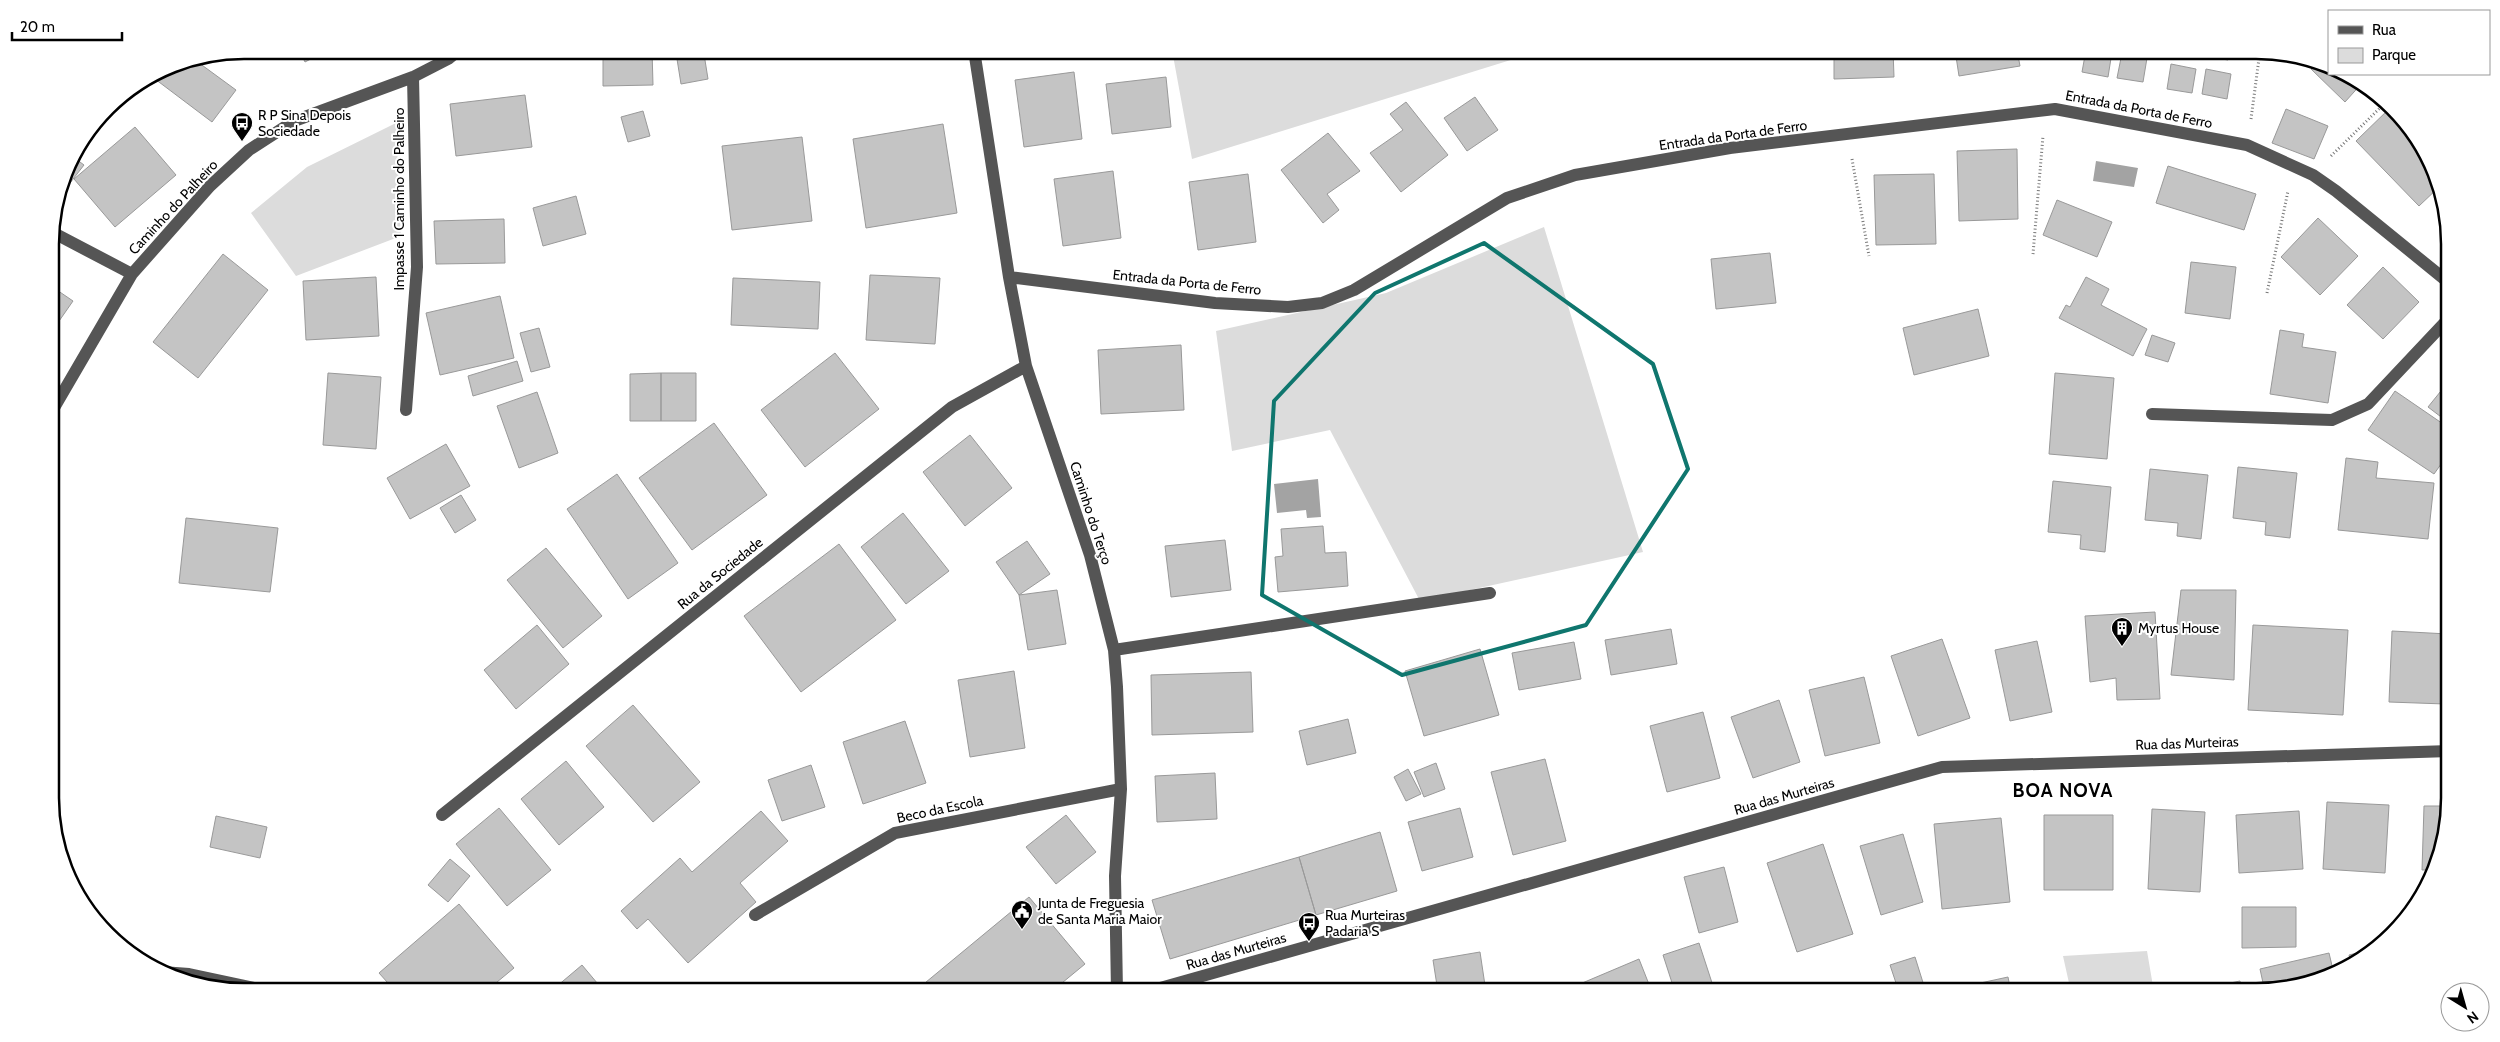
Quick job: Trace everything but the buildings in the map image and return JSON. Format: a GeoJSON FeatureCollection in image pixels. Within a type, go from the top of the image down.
{"type":"FeatureCollection","features":[{"type":"Feature","properties":{"kind":"street","name":"Caminho do Palheiro"},"geometry":{"type":"LineString","coordinates":[[59,399],[132,274],[210,186],[249,150],[294,122],[413,76],[448,59]]}},
{"type":"Feature","properties":{"kind":"street","name":"Caminho do Terço"},"geometry":{"type":"LineString","coordinates":[[975,59],[1009,277],[1026,366],[1090,555],[1114,650],[1118,687],[1121,789],[1115,876],[1117,983]]}},
{"type":"Feature","properties":{"kind":"street","name":"Impasse 1 Caminho do Palheiro"},"geometry":{"type":"LineString","coordinates":[[406,410],[417,267],[413,76]]}},
{"type":"Feature","properties":{"kind":"street","name":"Entrada da Porta de Ferro"},"geometry":{"type":"LineString","coordinates":[[1009,277],[1215,303],[1288,307],[1322,303],[1354,290],[1507,198],[1575,175],[1730,148],[2055,109],[2247,145],[2293,166],[2336,191],[2441,276]]}},
{"type":"Feature","properties":{"kind":"street"},"geometry":{"type":"LineString","coordinates":[[59,237],[132,274]]}},
{"type":"Feature","properties":{"kind":"street"},"geometry":{"type":"LineString","coordinates":[[2152,414],[2332,420],[2368,404],[2441,326]]}},
{"type":"Feature","properties":{"kind":"street","name":"Rua da Sociedade"},"geometry":{"type":"LineString","coordinates":[[442,815],[952,407],[1026,366]]}},
{"type":"Feature","properties":{"kind":"street"},"geometry":{"type":"LineString","coordinates":[[1114,650],[1490,593]]}},
{"type":"Feature","properties":{"kind":"street","name":"Rua das Murteiras"},"geometry":{"type":"LineString","coordinates":[[1178,983],[1942,767],[2441,751]]}},
{"type":"Feature","properties":{"kind":"street","name":"Beco da Escola"},"geometry":{"type":"LineString","coordinates":[[755,915],[896,833],[1121,789]]}},
{"type":"Feature","properties":{"kind":"street"},"geometry":{"type":"LineString","coordinates":[[186,974],[231,983]]}},
{"type":"Feature","properties":{"kind":"path"},"geometry":{"type":"LineString","coordinates":[[2247,145],[2259,59]]}},
{"type":"Feature","properties":{"kind":"path"},"geometry":{"type":"LineString","coordinates":[[2312,176],[2381,107]]}},
{"type":"Feature","properties":{"kind":"path"},"geometry":{"type":"LineString","coordinates":[[2032,254],[2045,110]]}},
{"type":"Feature","properties":{"kind":"path"},"geometry":{"type":"LineString","coordinates":[[1848,134],[1869,256]]}},
{"type":"Feature","properties":{"kind":"path"},"geometry":{"type":"LineString","coordinates":[[2267,294],[2293,166]]}},
{"type":"Feature","properties":{"kind":"highlighted area"},"geometry":{"type":"Polygon","coordinates":[[[1484,243],[1653,364],[1688,469],[1586,625],[1402,675],[1262,595],[1274,401],[1375,293],[1484,243]]]}},
{"type":"Feature","properties":{"kind":"green space"},"geometry":{"type":"Polygon","coordinates":[[[1174,59],[1514,59],[1192,159],[1174,59]]]}},
{"type":"Feature","properties":{"kind":"green space"},"geometry":{"type":"Polygon","coordinates":[[[396,123],[401,236],[296,276],[251,213],[307,167],[396,123]]]}},
{"type":"Feature","properties":{"kind":"green space"},"geometry":{"type":"Polygon","coordinates":[[[1544,227],[1643,552],[1420,601],[1330,430],[1232,451],[1216,331],[1386,293],[1544,227]]]}},
{"type":"Feature","properties":{"kind":"green space"},"geometry":{"type":"Polygon","coordinates":[[[2147,951],[2152,983],[2069,983],[2063,956],[2147,951]]]}},
{"type":"Feature","properties":{"kind":"shaded area"},"geometry":{"type":"Polygon","coordinates":[[[2096,161],[2138,168],[2134,187],[2093,181],[2096,161]]]}},
{"type":"Feature","properties":{"kind":"shaded area"},"geometry":{"type":"Polygon","coordinates":[[[1318,479],[1321,517],[1307,518],[1306,510],[1277,513],[1274,484],[1318,479]]]}},
{"type":"Feature","properties":{"kind":"place","name":"R P Sina Depois Sociedade"},"geometry":{"type":"Point","coordinates":[242,142]}},
{"type":"Feature","properties":{"kind":"place","name":"Myrtus House"},"geometry":{"type":"Point","coordinates":[2122,647]}},
{"type":"Feature","properties":{"kind":"place","name":"Junta de Freguesia de Santa Maria Maior"},"geometry":{"type":"Point","coordinates":[1022,930]}},
{"type":"Feature","properties":{"kind":"place","name":"Rua Murteiras Padaria S"},"geometry":{"type":"Point","coordinates":[1309,942]}},
{"type":"Feature","properties":{"kind":"district","name":"BOA NOVA"},"geometry":{"type":"Point","coordinates":[2063,790]}}]}
